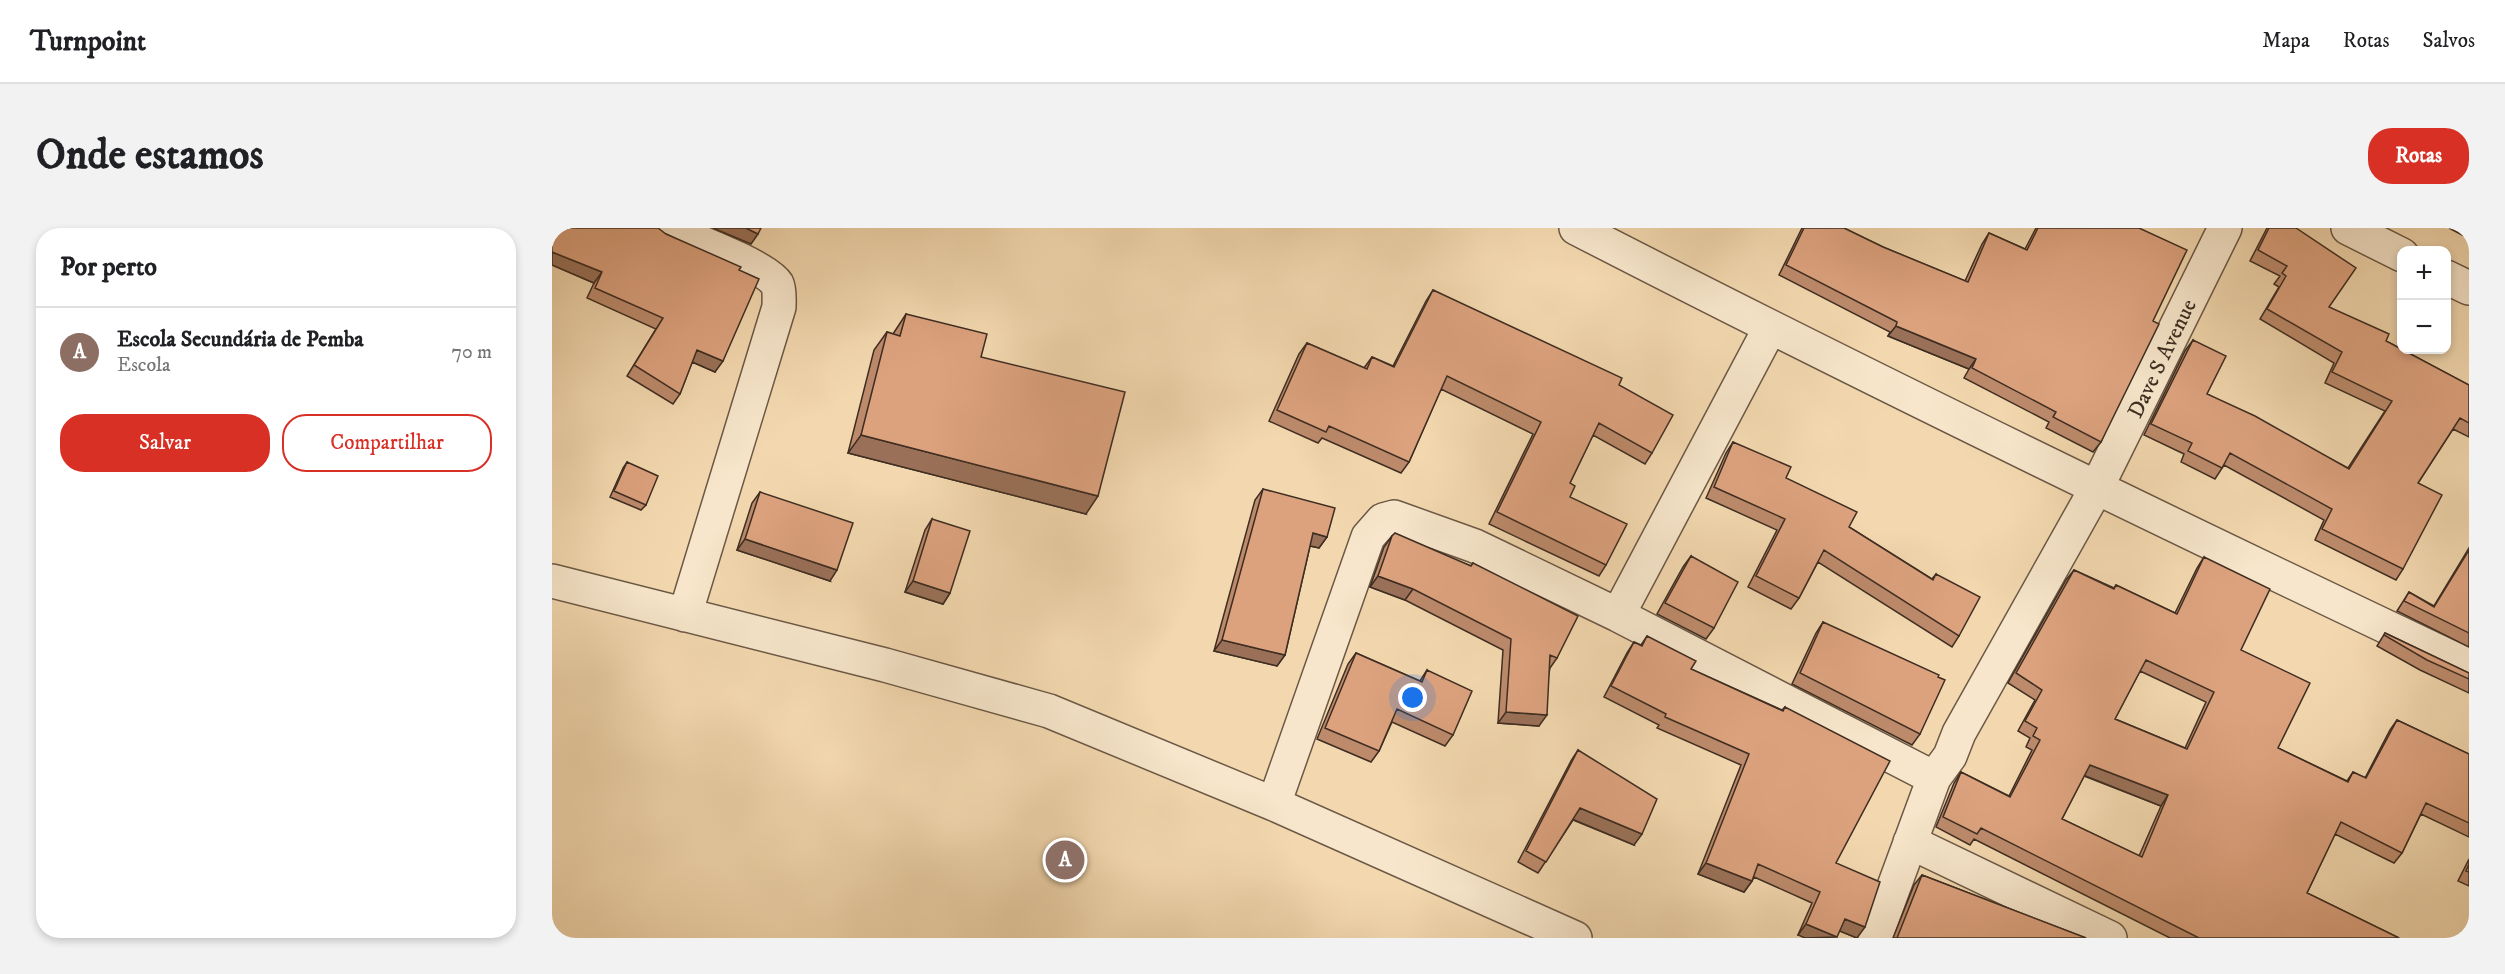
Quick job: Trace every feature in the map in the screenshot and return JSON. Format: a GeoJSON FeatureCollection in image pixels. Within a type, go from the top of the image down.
{"type":"FeatureCollection","features":[{"type":"Feature","properties":{"kind":"street"},"geometry":{"type":"LineString","coordinates":[[666,228],[747,263],[769,276],[777,284],[779,294],[779,307],[685,615]]}},
{"type":"Feature","properties":{"kind":"street"},"geometry":{"type":"LineString","coordinates":[[1576,228],[1770,328],[2096,489],[2469,666]]}},
{"type":"Feature","properties":{"kind":"street","name":"Dave S Avenue"},"geometry":{"type":"LineString","coordinates":[[1875,938],[1934,778],[1950,756],[1959,733],[2096,489],[2225,228]]}},
{"type":"Feature","properties":{"kind":"street"},"geometry":{"type":"LineString","coordinates":[[2348,228],[2397,252]]}},
{"type":"Feature","properties":{"kind":"street"},"geometry":{"type":"LineString","coordinates":[[2451,279],[2469,288]]}},
{"type":"Feature","properties":{"kind":"street"},"geometry":{"type":"LineString","coordinates":[[1618,615],[1770,328]]}},
{"type":"Feature","properties":{"kind":"street"},"geometry":{"type":"LineString","coordinates":[[1274,804],[1368,537],[1383,520],[1394,517],[1475,546],[1618,615],[1934,778]]}},
{"type":"Feature","properties":{"kind":"street"},"geometry":{"type":"LineString","coordinates":[[552,581],[885,665],[1049,711],[1274,804],[1575,938]]}},
{"type":"Feature","properties":{"kind":"street"},"geometry":{"type":"LineString","coordinates":[[1910,842],[2110,938]]}},
{"type":"Feature","properties":{"kind":"building"},"geometry":{"type":"Polygon","coordinates":[[[552,228],[658,228],[666,234],[741,267],[739,270],[759,279],[723,361],[697,350],[680,394],[634,365],[663,318],[595,288],[602,272],[552,252],[552,228]]]}},
{"type":"Feature","properties":{"kind":"building"},"geometry":{"type":"Polygon","coordinates":[[[746,228],[761,228],[758,234],[746,228]]]}},
{"type":"Feature","properties":{"kind":"building"},"geometry":{"type":"Polygon","coordinates":[[[1804,228],[1844,228],[1883,247],[1968,282],[1989,233],[2027,250],[2038,228],[2139,228],[2187,250],[2153,321],[2159,324],[2101,442],[2053,417],[2056,412],[1972,368],[1976,359],[1896,326],[1897,322],[1786,265],[1804,228]]]}},
{"type":"Feature","properties":{"kind":"building"},"geometry":{"type":"Polygon","coordinates":[[[2269,228],[2296,228],[2356,268],[2329,307],[2389,334],[2386,341],[2397,347],[2397,354],[2411,354],[2469,385],[2469,423],[2460,418],[2418,483],[2442,495],[2403,569],[2322,529],[2332,509],[2230,453],[2222,468],[2188,451],[2192,443],[2151,424],[2193,340],[2226,356],[2207,394],[2255,416],[2349,469],[2392,401],[2332,372],[2342,352],[2267,309],[2286,276],[2282,273],[2287,266],[2258,250],[2269,228]]]}},
{"type":"Feature","properties":{"kind":"building"},"geometry":{"type":"Polygon","coordinates":[[[1433,290],[1622,378],[1619,385],[1673,415],[1652,453],[1599,423],[1570,483],[1575,486],[1570,497],[1627,524],[1606,565],[1497,512],[1541,422],[1447,376],[1409,462],[1329,426],[1326,432],[1277,410],[1307,343],[1367,369],[1372,357],[1394,367],[1433,290]]]}},
{"type":"Feature","properties":{"kind":"building"},"geometry":{"type":"Polygon","coordinates":[[[906,314],[987,334],[981,357],[1125,392],[1098,496],[861,435],[887,332],[900,336],[906,314]]]}},
{"type":"Feature","properties":{"kind":"building"},"geometry":{"type":"Polygon","coordinates":[[[1733,442],[1791,467],[1786,478],[1857,512],[1849,527],[1933,580],[1936,574],[1980,597],[1959,636],[1824,550],[1799,598],[1756,576],[1785,519],[1714,487],[1733,442]]]}},
{"type":"Feature","properties":{"kind":"building"},"geometry":{"type":"Polygon","coordinates":[[[627,462],[658,476],[646,505],[614,491],[627,462]]]}},
{"type":"Feature","properties":{"kind":"building"},"geometry":{"type":"Polygon","coordinates":[[[1263,489],[1335,508],[1327,537],[1313,533],[1285,655],[1222,640],[1263,489]]]}},
{"type":"Feature","properties":{"kind":"building"},"geometry":{"type":"Polygon","coordinates":[[[760,492],[853,523],[837,570],[745,539],[760,492]]]}},
{"type":"Feature","properties":{"kind":"building"},"geometry":{"type":"Polygon","coordinates":[[[932,519],[970,531],[950,593],[913,581],[932,519]]]}},
{"type":"Feature","properties":{"kind":"building"},"geometry":{"type":"Polygon","coordinates":[[[1395,533],[1471,566],[1473,563],[1578,616],[1557,658],[1550,655],[1547,715],[1506,712],[1511,639],[1413,589],[1378,576],[1395,533]]]}},
{"type":"Feature","properties":{"kind":"building"},"geometry":{"type":"Polygon","coordinates":[[[2469,550],[2469,633],[2404,601],[2409,592],[2434,607],[2469,550]]]}},
{"type":"Feature","properties":{"kind":"building"},"geometry":{"type":"Polygon","coordinates":[[[1691,556],[1738,582],[1714,628],[1665,603],[1691,556]]]}},
{"type":"Feature","properties":{"kind":"building"},"geometry":{"type":"Polygon","coordinates":[[[2204,557],[2270,589],[2241,650],[2310,683],[2278,748],[2348,782],[2353,772],[2366,778],[2397,720],[2469,754],[2469,823],[2426,803],[2402,853],[2341,822],[2307,893],[2399,938],[2199,938],[1981,828],[1977,834],[1943,817],[1961,772],[2010,797],[2040,740],[2033,736],[2037,728],[2025,721],[2042,690],[2016,673],[2074,570],[2114,589],[2116,585],[2177,614],[2204,557]],[[2146,660],[2115,719],[2187,749],[2214,692],[2146,660]],[[2090,765],[2062,819],[2142,857],[2168,795],[2090,765]]]}},
{"type":"Feature","properties":{"kind":"building"},"geometry":{"type":"Polygon","coordinates":[[[1823,622],[1939,675],[1938,677],[1945,680],[1920,734],[1800,673],[1823,622]]]}},
{"type":"Feature","properties":{"kind":"building"},"geometry":{"type":"Polygon","coordinates":[[[2385,633],[2469,673],[2469,679],[2427,660],[2384,635],[2385,633]]]}},
{"type":"Feature","properties":{"kind":"building"},"geometry":{"type":"Polygon","coordinates":[[[1647,636],[1696,661],[1691,669],[1783,711],[1785,707],[1890,761],[1836,863],[1880,882],[1865,927],[1845,919],[1837,937],[1806,924],[1820,892],[1758,864],[1752,881],[1706,863],[1749,754],[1665,717],[1666,714],[1611,686],[1634,642],[1642,646],[1647,636]]]}},
{"type":"Feature","properties":{"kind":"building"},"geometry":{"type":"Polygon","coordinates":[[[1356,653],[1422,682],[1427,670],[1472,691],[1453,735],[1397,709],[1379,751],[1325,728],[1356,653]]]}},
{"type":"Feature","properties":{"kind":"building"},"geometry":{"type":"Polygon","coordinates":[[[1578,750],[1657,799],[1642,834],[1580,808],[1546,862],[1526,851],[1578,750]]]}},
{"type":"Feature","properties":{"kind":"building"},"geometry":{"type":"Polygon","coordinates":[[[1922,875],[2086,938],[1897,938],[1922,875]]]}},
{"type":"Feature","properties":{"kind":"place","name":"Escola Secundária de Pemba"},"geometry":{"type":"Point","coordinates":[1065,860]}}]}
